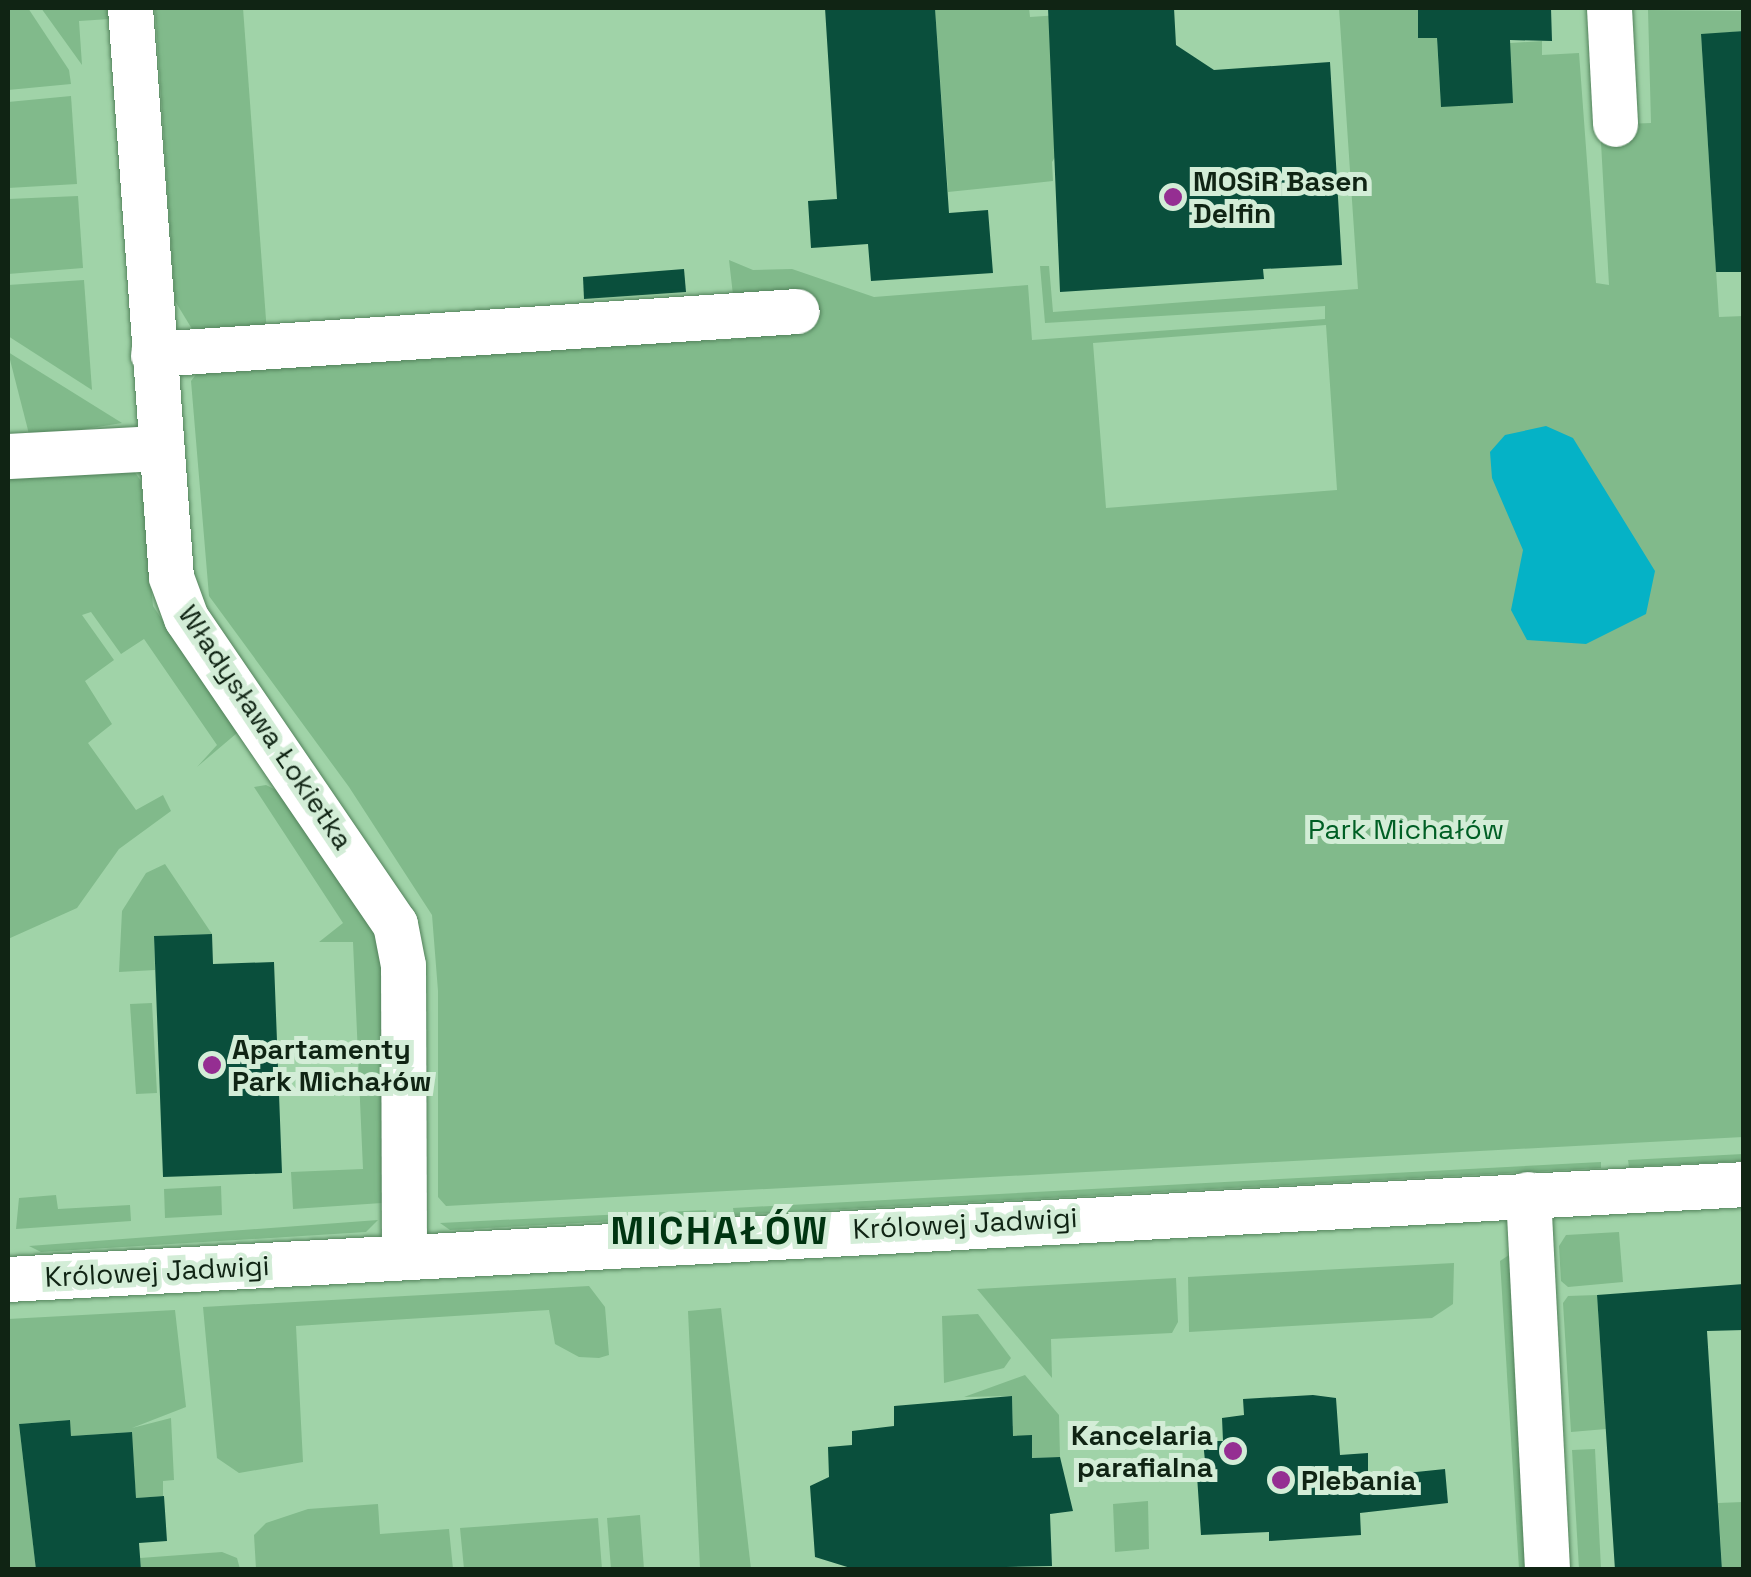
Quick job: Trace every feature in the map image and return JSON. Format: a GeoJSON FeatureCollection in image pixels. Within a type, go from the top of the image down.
{"type":"FeatureCollection","features":[{"type":"Feature","properties":{"kind":"street","name":"Władysława Łokietka"},"geometry":{"type":"LineString","coordinates":[[130,8],[168,560],[186,618],[395,924],[404,965],[404,1256]]}},
{"type":"Feature","properties":{"kind":"street"},"geometry":{"type":"LineString","coordinates":[[1609,8],[1615,124]]}},
{"type":"Feature","properties":{"kind":"street"},"geometry":{"type":"LineString","coordinates":[[153,354],[797,311]]}},
{"type":"Feature","properties":{"kind":"street"},"geometry":{"type":"LineString","coordinates":[[8,456],[158,448]]}},
{"type":"Feature","properties":{"kind":"street","name":"Królowej Jadwigi"},"geometry":{"type":"LineString","coordinates":[[8,1279],[1744,1184]]}},
{"type":"Feature","properties":{"kind":"street"},"geometry":{"type":"LineString","coordinates":[[1528,1194],[1547,1570]]}},
{"type":"Feature","properties":{"kind":"green space"},"geometry":{"type":"Polygon","coordinates":[[[9,8],[28,8],[69,70],[71,84],[8,90],[9,8]]]}},
{"type":"Feature","properties":{"kind":"green space"},"geometry":{"type":"Polygon","coordinates":[[[41,8],[110,8],[110,19],[79,21],[82,65],[41,8]]]}},
{"type":"Feature","properties":{"kind":"green space"},"geometry":{"type":"Polygon","coordinates":[[[155,8],[243,8],[267,333],[192,329],[175,301],[155,8]]]}},
{"type":"Feature","properties":{"kind":"green space"},"geometry":{"type":"Polygon","coordinates":[[[935,8],[1029,8],[1030,17],[1148,9],[1052,162],[1053,181],[948,192],[935,8]]]}},
{"type":"Feature","properties":{"kind":"green space","name":"Park Michałów"},"geometry":{"type":"Polygon","coordinates":[[[1339,8],[1435,8],[1441,107],[1510,43],[1542,41],[1542,55],[1579,53],[1596,283],[1609,285],[1600,125],[1651,123],[1648,10],[1743,11],[1743,31],[1701,35],[1719,317],[1744,316],[1743,1137],[446,1206],[438,1197],[438,991],[432,915],[349,787],[209,596],[191,381],[198,372],[495,343],[497,354],[525,352],[525,341],[709,329],[710,341],[738,339],[729,260],[753,270],[792,269],[874,297],[1028,285],[1032,340],[1325,319],[1325,306],[1045,323],[1040,266],[1049,266],[1053,312],[1358,289],[1339,8]],[[1326,325],[1093,343],[1106,508],[1337,490],[1326,325]]]}},
{"type":"Feature","properties":{"kind":"green space"},"geometry":{"type":"Polygon","coordinates":[[[71,96],[77,184],[8,188],[8,102],[71,96]]]}},
{"type":"Feature","properties":{"kind":"green space"},"geometry":{"type":"Polygon","coordinates":[[[78,196],[83,268],[8,274],[8,199],[78,196]]]}},
{"type":"Feature","properties":{"kind":"green space"},"geometry":{"type":"Polygon","coordinates":[[[84,280],[92,390],[8,336],[8,285],[84,280]]]}},
{"type":"Feature","properties":{"kind":"green space"},"geometry":{"type":"Polygon","coordinates":[[[8,352],[122,423],[30,438],[8,352]]]}},
{"type":"Feature","properties":{"kind":"green space"},"geometry":{"type":"Polygon","coordinates":[[[134,471],[141,481],[153,606],[237,733],[197,767],[217,745],[144,639],[121,654],[91,612],[82,615],[114,660],[85,681],[112,724],[88,743],[136,810],[163,795],[171,811],[119,849],[77,908],[8,939],[8,474],[134,471]]]}},
{"type":"Feature","properties":{"kind":"green space"},"geometry":{"type":"Polygon","coordinates":[[[266,785],[280,792],[372,924],[381,957],[382,1203],[293,1209],[291,1172],[363,1169],[353,942],[319,942],[343,923],[254,787],[266,785]]]}},
{"type":"Feature","properties":{"kind":"green space"},"geometry":{"type":"Polygon","coordinates":[[[165,864],[212,934],[154,936],[155,970],[119,972],[122,911],[146,873],[165,864]]]}},
{"type":"Feature","properties":{"kind":"green space"},"geometry":{"type":"Polygon","coordinates":[[[152,1003],[157,1093],[136,1094],[130,1004],[152,1003]]]}},
{"type":"Feature","properties":{"kind":"green space"},"geometry":{"type":"Polygon","coordinates":[[[1743,1154],[1743,1161],[1629,1167],[1628,1160],[1743,1154]]]}},
{"type":"Feature","properties":{"kind":"green space"},"geometry":{"type":"Polygon","coordinates":[[[1601,1162],[1601,1168],[734,1215],[733,1208],[1601,1162]]]}},
{"type":"Feature","properties":{"kind":"green space"},"geometry":{"type":"Polygon","coordinates":[[[221,1186],[222,1215],[165,1218],[164,1189],[221,1186]]]}},
{"type":"Feature","properties":{"kind":"green space"},"geometry":{"type":"Polygon","coordinates":[[[56,1195],[58,1209],[130,1205],[131,1221],[16,1229],[19,1198],[56,1195]]]}},
{"type":"Feature","properties":{"kind":"green space"},"geometry":{"type":"Polygon","coordinates":[[[706,1210],[707,1216],[450,1230],[440,1223],[706,1210]]]}},
{"type":"Feature","properties":{"kind":"green space"},"geometry":{"type":"Polygon","coordinates":[[[378,1220],[366,1232],[41,1252],[29,1246],[378,1220]]]}},
{"type":"Feature","properties":{"kind":"green space"},"geometry":{"type":"Polygon","coordinates":[[[1619,1232],[1623,1282],[1568,1287],[1561,1281],[1559,1246],[1566,1235],[1619,1232]]]}},
{"type":"Feature","properties":{"kind":"green space"},"geometry":{"type":"Polygon","coordinates":[[[1512,1253],[1529,1569],[1519,1569],[1500,1261],[1512,1253]]]}},
{"type":"Feature","properties":{"kind":"green space"},"geometry":{"type":"Polygon","coordinates":[[[1454,1263],[1453,1304],[1432,1318],[1189,1332],[1188,1277],[1454,1263]]]}},
{"type":"Feature","properties":{"kind":"green space"},"geometry":{"type":"Polygon","coordinates":[[[1176,1278],[1178,1322],[1172,1333],[1051,1339],[1052,1378],[977,1289],[1176,1278]]]}},
{"type":"Feature","properties":{"kind":"green space"},"geometry":{"type":"Polygon","coordinates":[[[589,1286],[605,1307],[609,1355],[599,1358],[579,1357],[555,1344],[549,1310],[296,1326],[303,1462],[239,1473],[217,1458],[203,1307],[589,1286]]]}},
{"type":"Feature","properties":{"kind":"green space"},"geometry":{"type":"Polygon","coordinates":[[[1597,1295],[1606,1429],[1571,1432],[1563,1303],[1568,1296],[1597,1295]]]}},
{"type":"Feature","properties":{"kind":"green space"},"geometry":{"type":"Polygon","coordinates":[[[721,1308],[751,1569],[700,1569],[688,1311],[721,1308]]]}},
{"type":"Feature","properties":{"kind":"green space"},"geometry":{"type":"Polygon","coordinates":[[[175,1310],[186,1407],[132,1428],[171,1418],[174,1480],[163,1481],[163,1496],[136,1498],[131,1432],[71,1436],[69,1420],[19,1424],[36,1569],[8,1570],[8,1319],[175,1310]]]}},
{"type":"Feature","properties":{"kind":"green space"},"geometry":{"type":"Polygon","coordinates":[[[978,1314],[1011,1358],[1004,1368],[944,1383],[942,1316],[978,1314]]]}},
{"type":"Feature","properties":{"kind":"green space"},"geometry":{"type":"Polygon","coordinates":[[[1025,1375],[1059,1415],[1060,1457],[1028,1458],[999,1437],[998,1427],[1013,1426],[1012,1396],[964,1397],[1025,1375]]]}},
{"type":"Feature","properties":{"kind":"green space"},"geometry":{"type":"Polygon","coordinates":[[[1595,1449],[1601,1569],[1579,1569],[1572,1450],[1595,1449]]]}},
{"type":"Feature","properties":{"kind":"green space"},"geometry":{"type":"Polygon","coordinates":[[[1148,1501],[1149,1549],[1115,1552],[1113,1504],[1148,1501]]]}},
{"type":"Feature","properties":{"kind":"green space"},"geometry":{"type":"Polygon","coordinates":[[[1743,1502],[1743,1569],[1722,1569],[1718,1503],[1743,1502]]]}},
{"type":"Feature","properties":{"kind":"green space"},"geometry":{"type":"Polygon","coordinates":[[[378,1504],[380,1534],[449,1529],[453,1569],[256,1569],[254,1535],[266,1523],[308,1509],[378,1504]]]}},
{"type":"Feature","properties":{"kind":"green space"},"geometry":{"type":"Polygon","coordinates":[[[640,1515],[644,1569],[611,1569],[607,1518],[640,1515]]]}},
{"type":"Feature","properties":{"kind":"green space"},"geometry":{"type":"Polygon","coordinates":[[[598,1518],[602,1569],[464,1569],[460,1528],[598,1518]]]}},
{"type":"Feature","properties":{"kind":"green space"},"geometry":{"type":"Polygon","coordinates":[[[222,1552],[237,1558],[240,1569],[141,1569],[140,1558],[222,1552]]]}},
{"type":"Feature","properties":{"kind":"water"},"geometry":{"type":"Polygon","coordinates":[[[1546,426],[1573,438],[1655,571],[1646,614],[1586,644],[1527,640],[1511,610],[1523,550],[1492,478],[1490,452],[1505,435],[1546,426]]]}},
{"type":"Feature","properties":{"kind":"building"},"geometry":{"type":"Polygon","coordinates":[[[825,8],[935,8],[949,213],[988,210],[993,273],[871,281],[868,244],[811,248],[808,201],[837,199],[825,8]]]}},
{"type":"Feature","properties":{"kind":"building"},"geometry":{"type":"Polygon","coordinates":[[[1048,8],[1174,8],[1176,45],[1214,70],[1330,62],[1342,265],[1263,269],[1264,279],[1060,292],[1048,8]]]}},
{"type":"Feature","properties":{"kind":"building"},"geometry":{"type":"Polygon","coordinates":[[[1418,8],[1551,8],[1552,41],[1510,40],[1513,103],[1441,107],[1437,38],[1418,38],[1418,8]]]}},
{"type":"Feature","properties":{"kind":"building"},"geometry":{"type":"Polygon","coordinates":[[[1744,31],[1744,272],[1716,272],[1701,34],[1744,31]]]}},
{"type":"Feature","properties":{"kind":"building"},"geometry":{"type":"Polygon","coordinates":[[[684,269],[686,292],[584,299],[583,277],[684,269]]]}},
{"type":"Feature","properties":{"kind":"building","name":"Apartamenty Park Michałów"},"geometry":{"type":"Polygon","coordinates":[[[212,934],[213,964],[274,962],[282,1173],[163,1177],[154,936],[212,934]]]}},
{"type":"Feature","properties":{"kind":"building"},"geometry":{"type":"Polygon","coordinates":[[[1744,1284],[1744,1330],[1707,1331],[1722,1570],[1615,1570],[1597,1295],[1744,1284]]]}},
{"type":"Feature","properties":{"kind":"building","name":"Plebania"},"geometry":{"type":"Polygon","coordinates":[[[1313,1395],[1336,1398],[1340,1455],[1368,1453],[1368,1477],[1445,1469],[1448,1503],[1360,1513],[1361,1535],[1269,1541],[1269,1532],[1201,1535],[1196,1461],[1205,1461],[1203,1441],[1223,1441],[1222,1418],[1244,1415],[1243,1399],[1313,1395]]]}},
{"type":"Feature","properties":{"kind":"building"},"geometry":{"type":"Polygon","coordinates":[[[1012,1396],[1013,1436],[1032,1435],[1032,1458],[1060,1457],[1073,1511],[1050,1514],[1052,1566],[857,1570],[815,1557],[810,1486],[829,1477],[828,1447],[852,1445],[852,1431],[894,1426],[894,1406],[1012,1396]]]}},
{"type":"Feature","properties":{"kind":"building"},"geometry":{"type":"Polygon","coordinates":[[[70,1420],[71,1436],[132,1432],[136,1498],[164,1496],[167,1541],[139,1543],[141,1570],[36,1570],[19,1424],[70,1420]]]}},
{"type":"Feature","properties":{"kind":"place","name":"MOSiR Basen Delfin"},"geometry":{"type":"Point","coordinates":[1173,197]}},
{"type":"Feature","properties":{"kind":"place","name":"Apartamenty Park Michałów"},"geometry":{"type":"Point","coordinates":[212,1065]}},
{"type":"Feature","properties":{"kind":"place","name":"Kancelaria parafialna"},"geometry":{"type":"Point","coordinates":[1233,1451]}},
{"type":"Feature","properties":{"kind":"place","name":"Plebania"},"geometry":{"type":"Point","coordinates":[1281,1480]}},
{"type":"Feature","properties":{"kind":"district","name":"MICHAŁÓW"},"geometry":{"type":"Point","coordinates":[720,1232]}}]}
